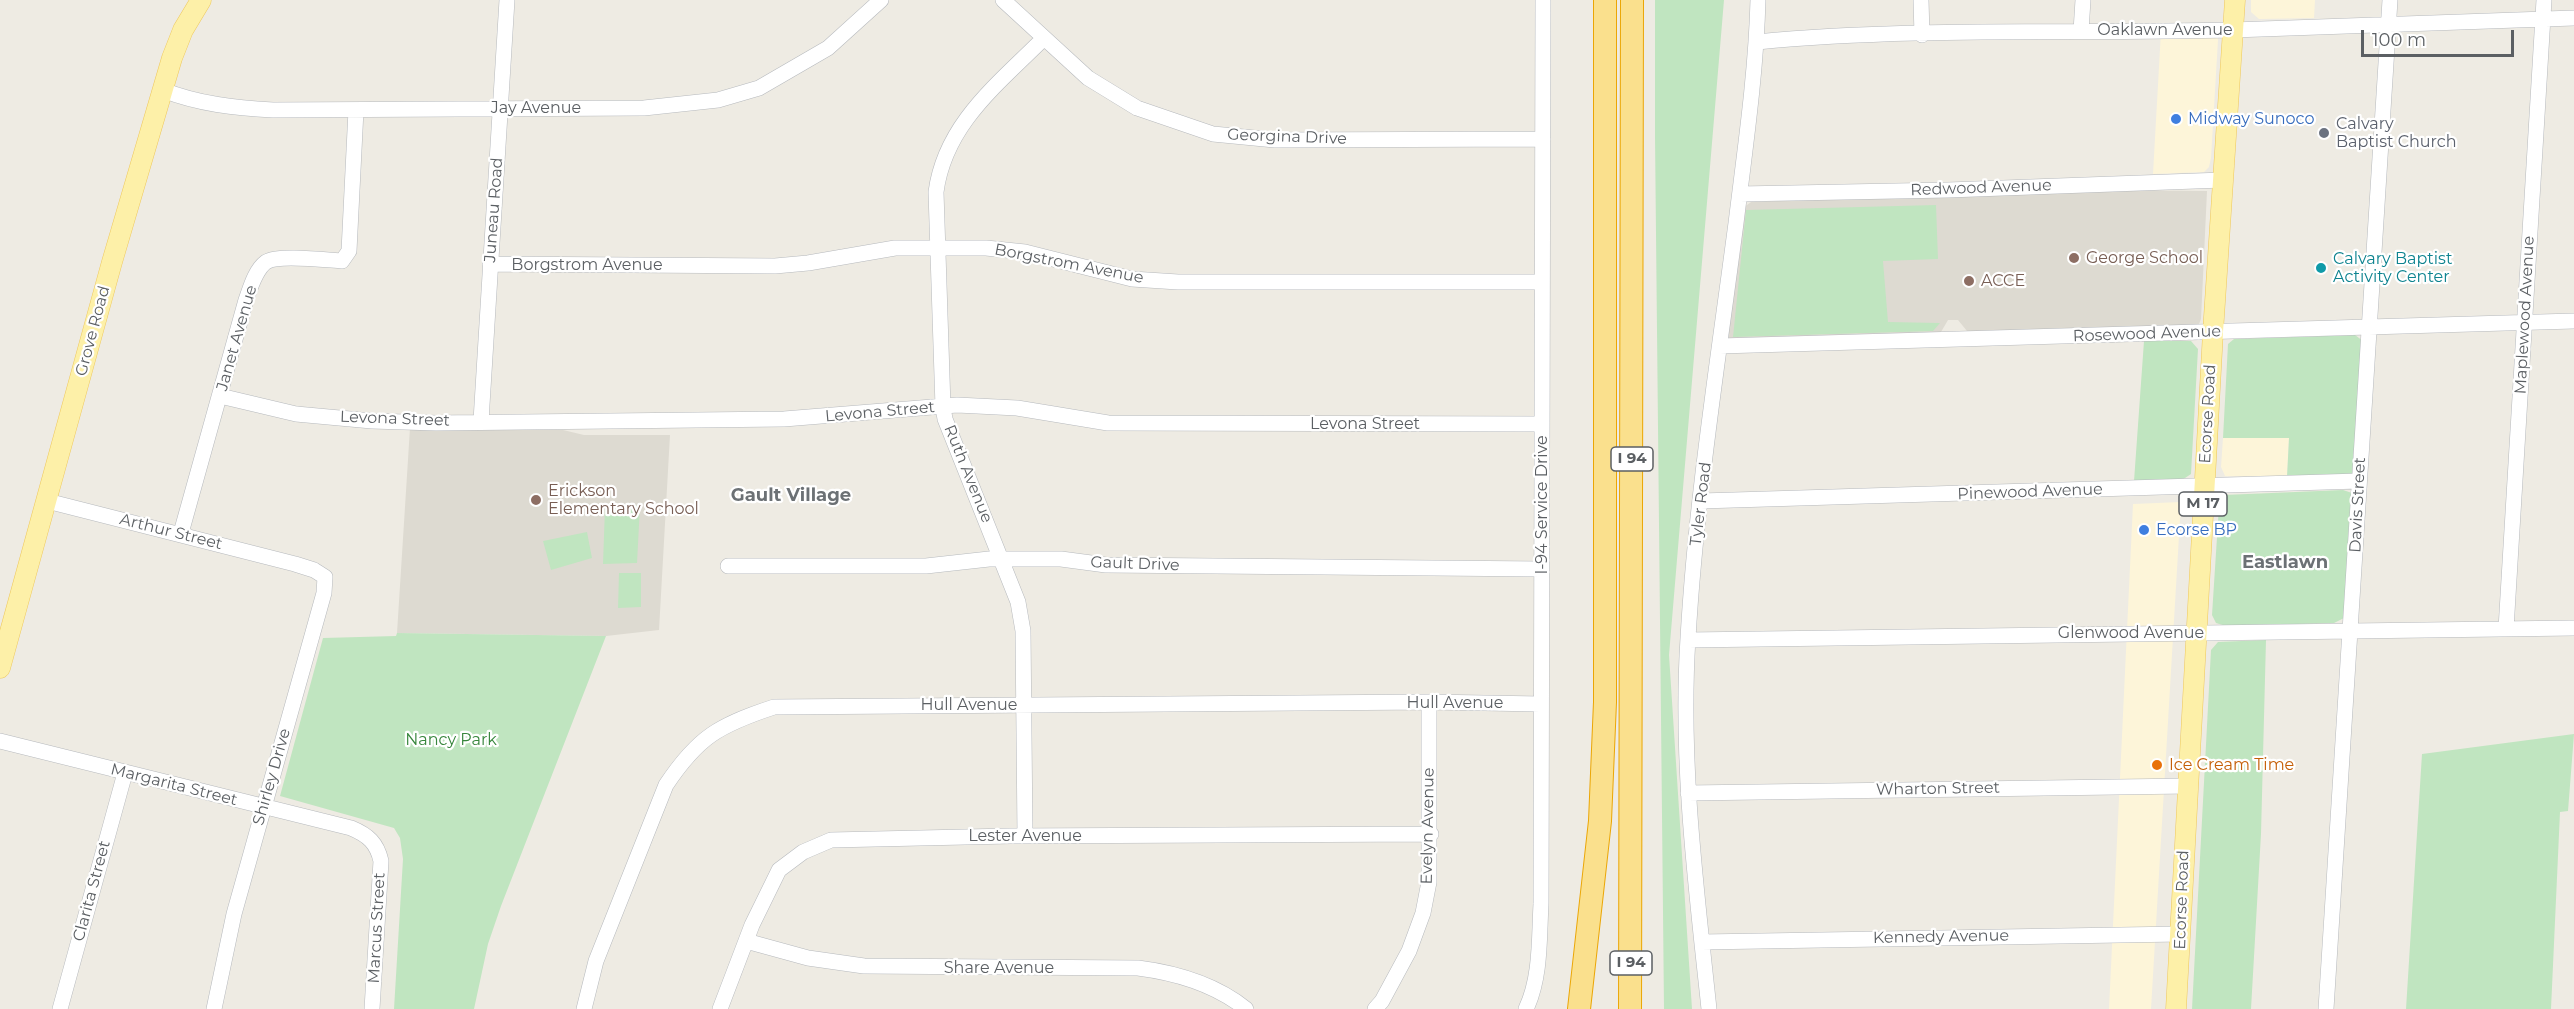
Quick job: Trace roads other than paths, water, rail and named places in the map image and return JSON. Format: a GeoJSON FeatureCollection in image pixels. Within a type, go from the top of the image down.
{"type":"FeatureCollection","features":[{"type":"Feature","properties":{"kind":"highway","name":"I 94"},"geometry":{"type":"LineString","coordinates":[[1581,1005],[1599,841],[1605,713],[1605,0]]}},
{"type":"Feature","properties":{"kind":"highway","name":"I 94"},"geometry":{"type":"LineString","coordinates":[[1630,1009],[1632,0]]}},
{"type":"Feature","properties":{"kind":"main road","name":"Grove Road"},"geometry":{"type":"LineString","coordinates":[[0,668],[111,266],[163,90],[180,39],[199,0]]}},
{"type":"Feature","properties":{"kind":"main road","name":"Ecorse Road"},"geometry":{"type":"LineString","coordinates":[[2176,1009],[2212,332],[2235,0]]}},
{"type":"Feature","properties":{"kind":"street","name":"Juneau Road"},"geometry":{"type":"LineString","coordinates":[[481,421],[507,0]]}},
{"type":"Feature","properties":{"kind":"street","name":"Jay Avenue"},"geometry":{"type":"LineString","coordinates":[[163,90],[178,96],[234,108],[356,110],[644,108],[718,100],[759,88],[828,48],[881,0]]}},
{"type":"Feature","properties":{"kind":"street","name":"Georgina Drive"},"geometry":{"type":"LineString","coordinates":[[1003,0],[1088,78],[1137,108],[1213,134],[1275,140],[1543,139]]}},
{"type":"Feature","properties":{"kind":"street","name":"I-94 Service Drive"},"geometry":{"type":"LineString","coordinates":[[1526,1009],[1532,997],[1539,955],[1543,0]]}},
{"type":"Feature","properties":{"kind":"street","name":"Tyler Road"},"geometry":{"type":"LineString","coordinates":[[1709,1009],[1694,876],[1688,793],[1688,640],[1701,501],[1740,194],[1756,42],[1758,0]]}},
{"type":"Feature","properties":{"kind":"street"},"geometry":{"type":"LineString","coordinates":[[1921,0],[1922,35]]}},
{"type":"Feature","properties":{"kind":"street"},"geometry":{"type":"LineString","coordinates":[[2081,31],[2083,0]]}},
{"type":"Feature","properties":{"kind":"street","name":"Davis Street"},"geometry":{"type":"LineString","coordinates":[[2326,1009],[2390,0]]}},
{"type":"Feature","properties":{"kind":"street","name":"Maplewood Avenue"},"geometry":{"type":"LineString","coordinates":[[2506,629],[2544,0]]}},
{"type":"Feature","properties":{"kind":"street","name":"Oaklawn Avenue"},"geometry":{"type":"LineString","coordinates":[[1756,42],[1808,37],[2233,30],[2574,18]]}},
{"type":"Feature","properties":{"kind":"street","name":"Ruth Avenue"},"geometry":{"type":"LineString","coordinates":[[1025,836],[1023,631],[1018,602],[1003,559],[945,419],[936,192],[939,169],[949,144],[965,119],[1044,38]]}},
{"type":"Feature","properties":{"kind":"street","name":"Janet Avenue"},"geometry":{"type":"LineString","coordinates":[[181,534],[246,300],[255,276],[265,262],[277,259],[342,261],[349,251],[356,110]]}},
{"type":"Feature","properties":{"kind":"street","name":"Redwood Avenue"},"geometry":{"type":"LineString","coordinates":[[1740,194],[1948,190],[2223,180]]}},
{"type":"Feature","properties":{"kind":"street","name":"Borgstrom Avenue"},"geometry":{"type":"LineString","coordinates":[[490,264],[776,266],[808,263],[895,248],[937,247],[1025,252],[1132,279],[1178,282],[1542,282]]}},
{"type":"Feature","properties":{"kind":"street","name":"Rosewood Avenue"},"geometry":{"type":"LineString","coordinates":[[1720,346],[2574,321]]}},
{"type":"Feature","properties":{"kind":"street","name":"Levona Street"},"geometry":{"type":"LineString","coordinates":[[220,396],[297,414],[399,422],[648,422],[784,419],[957,405],[1017,408],[1108,423],[1542,424]]}},
{"type":"Feature","properties":{"kind":"street","name":"Pinewood Avenue"},"geometry":{"type":"LineString","coordinates":[[1701,501],[2204,488],[2359,481]]}},
{"type":"Feature","properties":{"kind":"street","name":"Arthur Street"},"geometry":{"type":"LineString","coordinates":[[47,501],[295,564]]}},
{"type":"Feature","properties":{"kind":"street","name":"Gault Drive"},"geometry":{"type":"LineString","coordinates":[[728,566],[916,567],[1003,559],[1061,559],[1106,565],[1541,569]]}},
{"type":"Feature","properties":{"kind":"street","name":"Shirley Drive"},"geometry":{"type":"LineString","coordinates":[[214,1009],[234,914],[324,593],[324,578],[314,570],[295,564]]}},
{"type":"Feature","properties":{"kind":"street","name":"Glenwood Avenue"},"geometry":{"type":"LineString","coordinates":[[1688,640],[2574,628]]}},
{"type":"Feature","properties":{"kind":"street","name":"Hull Avenue"},"geometry":{"type":"LineString","coordinates":[[584,1009],[596,961],[666,785],[683,759],[705,739],[734,720],[774,707],[1429,702],[1540,704]]}},
{"type":"Feature","properties":{"kind":"street","name":"Evelyn Avenue"},"geometry":{"type":"LineString","coordinates":[[1375,1009],[1382,1001],[1409,951],[1423,913],[1429,882],[1431,834],[1429,702]]}},
{"type":"Feature","properties":{"kind":"street","name":"Margarita Street"},"geometry":{"type":"LineString","coordinates":[[0,741],[351,828],[365,834],[378,847]]}},
{"type":"Feature","properties":{"kind":"street","name":"Clarita Street"},"geometry":{"type":"LineString","coordinates":[[60,1009],[125,773]]}},
{"type":"Feature","properties":{"kind":"street","name":"Wharton Street"},"geometry":{"type":"LineString","coordinates":[[1688,793],[2188,786]]}},
{"type":"Feature","properties":{"kind":"street","name":"Lester Avenue"},"geometry":{"type":"LineString","coordinates":[[720,1009],[765,895],[779,870],[803,852],[831,840],[1025,836],[1431,834]]}},
{"type":"Feature","properties":{"kind":"street","name":"Marcus Street"},"geometry":{"type":"LineString","coordinates":[[372,1009],[381,861],[378,847]]}},
{"type":"Feature","properties":{"kind":"street","name":"Kennedy Avenue"},"geometry":{"type":"LineString","coordinates":[[1702,942],[2181,934]]}},
{"type":"Feature","properties":{"kind":"street","name":"Share Avenue"},"geometry":{"type":"LineString","coordinates":[[746,941],[808,958],[864,966],[1138,968],[1173,973],[1203,984],[1246,1009]]}},
{"type":"Feature","properties":{"kind":"place","name":"Midway Sunoco"},"geometry":{"type":"Point","coordinates":[2176,119]}},
{"type":"Feature","properties":{"kind":"place","name":"Calvary Baptist Church"},"geometry":{"type":"Point","coordinates":[2324,133]}},
{"type":"Feature","properties":{"kind":"place","name":"George School"},"geometry":{"type":"Point","coordinates":[2074,258]}},
{"type":"Feature","properties":{"kind":"place","name":"Calvary Baptist Activity Center"},"geometry":{"type":"Point","coordinates":[2321,268]}},
{"type":"Feature","properties":{"kind":"place","name":"ACCE"},"geometry":{"type":"Point","coordinates":[1969,281]}},
{"type":"Feature","properties":{"kind":"place","name":"Erickson Elementary School"},"geometry":{"type":"Point","coordinates":[536,500]}},
{"type":"Feature","properties":{"kind":"place","name":"Ecorse BP"},"geometry":{"type":"Point","coordinates":[2144,530]}},
{"type":"Feature","properties":{"kind":"place","name":"Ice Cream Time"},"geometry":{"type":"Point","coordinates":[2157,765]}},
{"type":"Feature","properties":{"kind":"district","name":"Gault Village"},"geometry":{"type":"Point","coordinates":[791,496]}},
{"type":"Feature","properties":{"kind":"district","name":"Eastlawn"},"geometry":{"type":"Point","coordinates":[2285,563]}},
{"type":"Feature","properties":{"kind":"park label","name":"Nancy Park"},"geometry":{"type":"Point","coordinates":[451,740]}}]}
